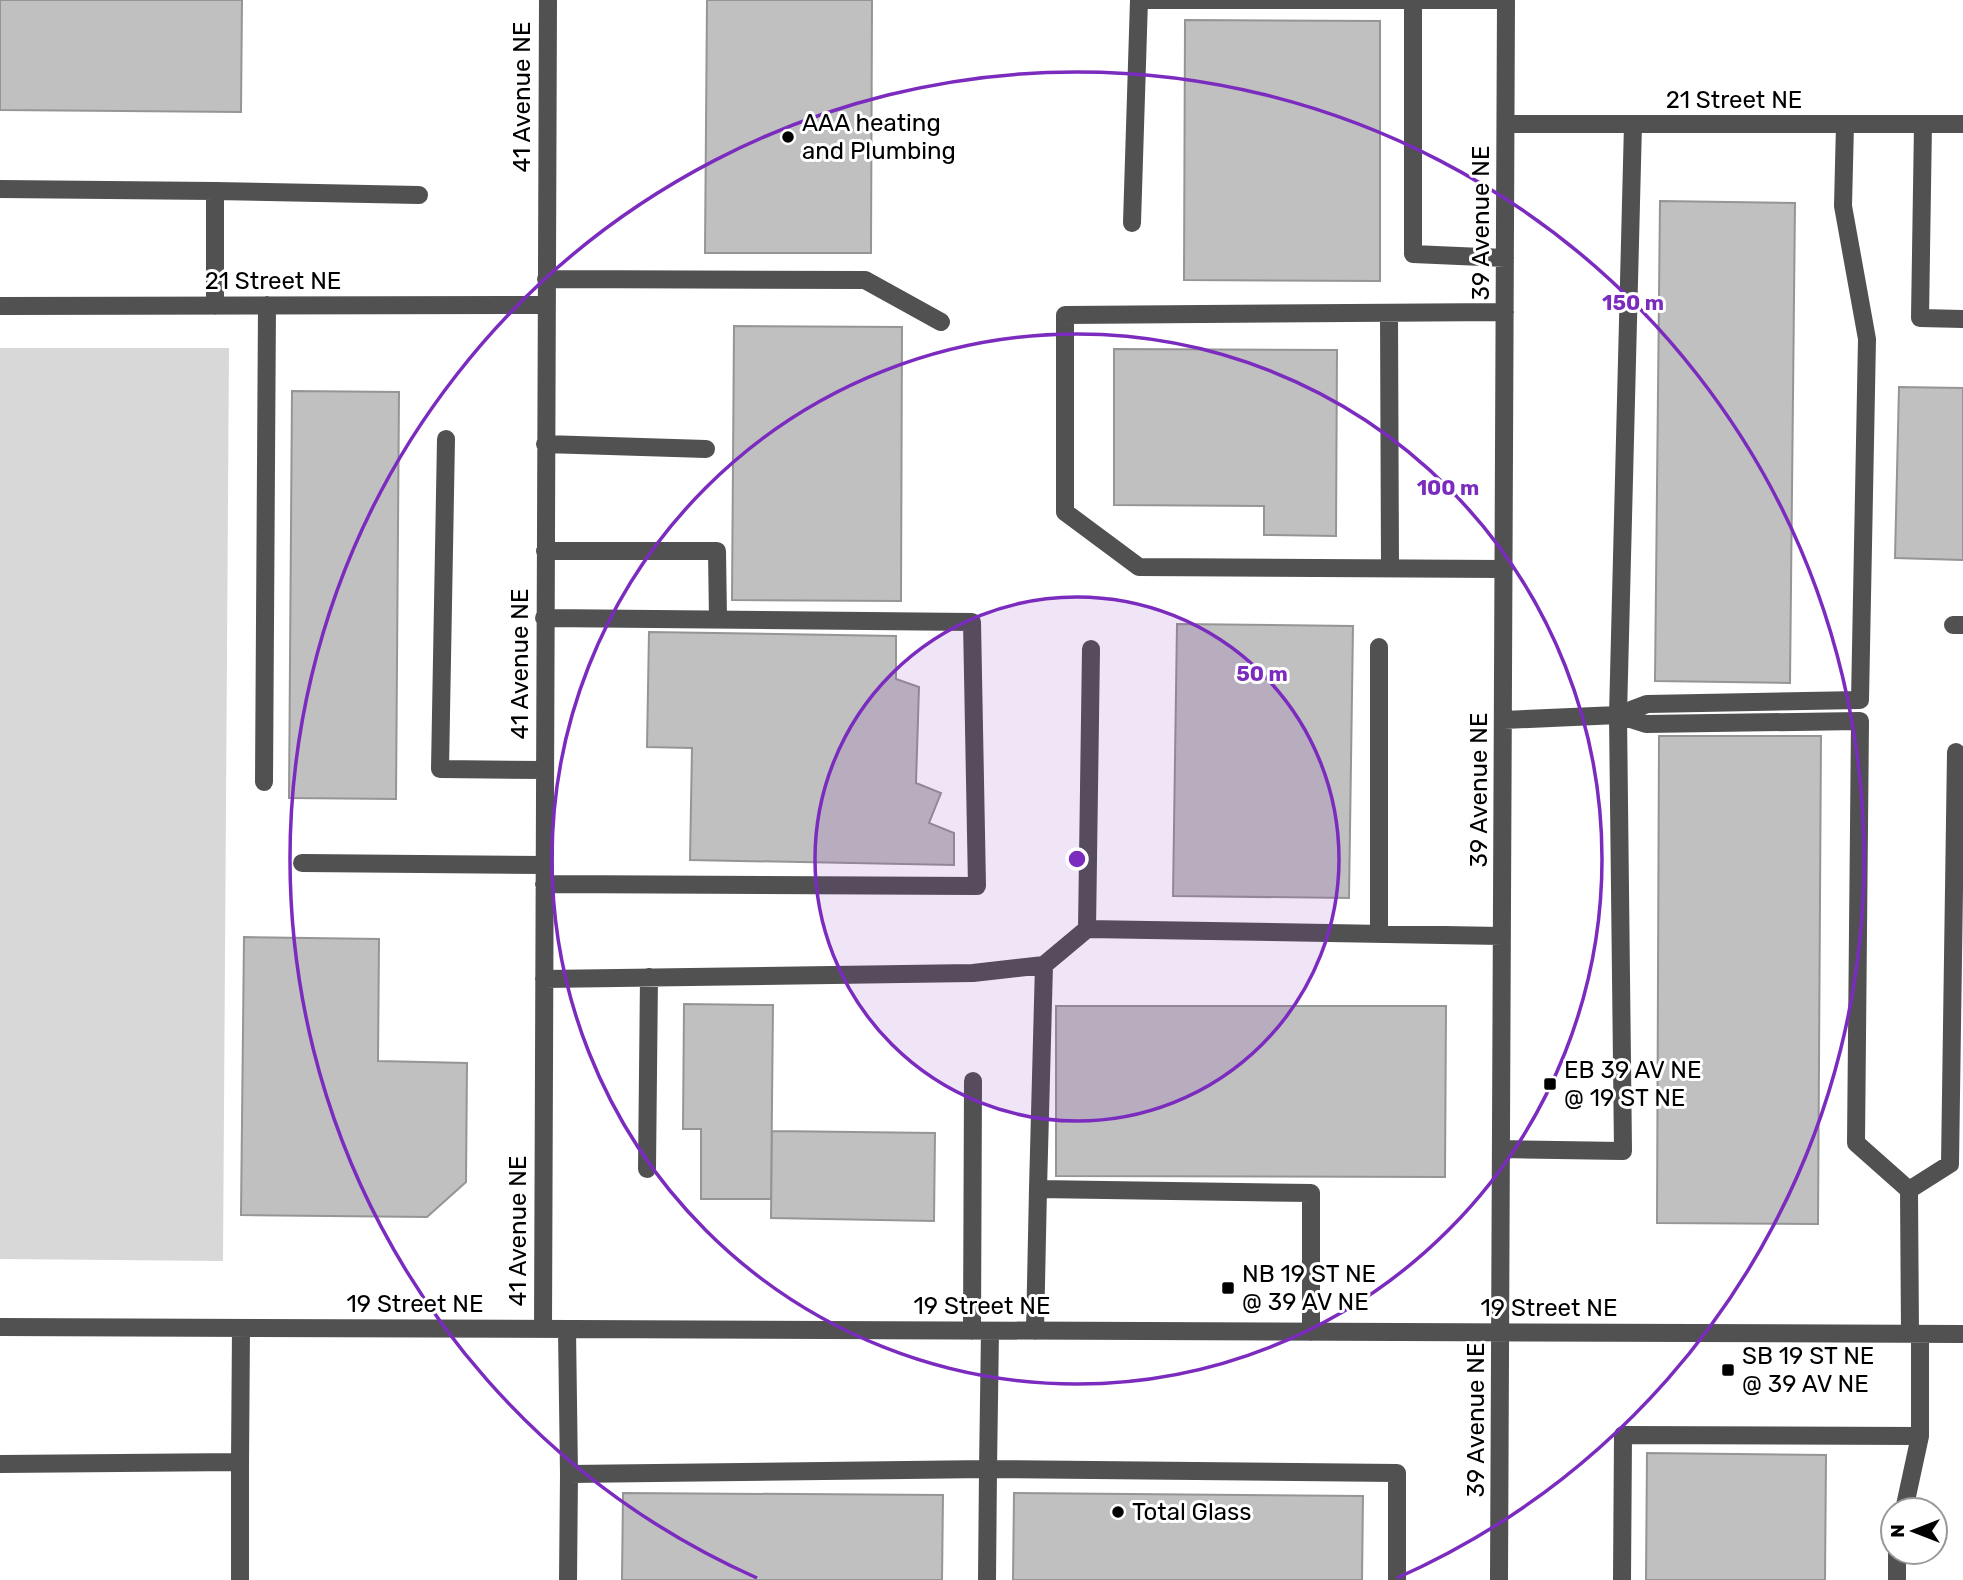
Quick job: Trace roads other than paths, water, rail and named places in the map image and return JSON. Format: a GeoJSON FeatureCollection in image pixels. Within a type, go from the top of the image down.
{"type":"FeatureCollection","features":[{"type":"Feature","properties":{"kind":"street","name":"41 Avenue NE"},"geometry":{"type":"LineString","coordinates":[[543,1329],[548,0]]}},
{"type":"Feature","properties":{"kind":"street"},"geometry":{"type":"LineString","coordinates":[[1132,223],[1139,0],[1506,0]]}},
{"type":"Feature","properties":{"kind":"street"},"geometry":{"type":"LineString","coordinates":[[1413,0],[1413,254],[1505,258]]}},
{"type":"Feature","properties":{"kind":"street","name":"39 Avenue NE"},"geometry":{"type":"LineString","coordinates":[[1499,1580],[1506,0]]}},
{"type":"Feature","properties":{"kind":"street","name":"21 Street NE"},"geometry":{"type":"LineString","coordinates":[[1506,124],[1963,124]]}},
{"type":"Feature","properties":{"kind":"street"},"geometry":{"type":"LineString","coordinates":[[1501,1149],[1623,1151],[1618,715],[1633,124]]}},
{"type":"Feature","properties":{"kind":"street"},"geometry":{"type":"LineString","coordinates":[[1504,720],[1618,715],[1647,704],[1860,700],[1867,339],[1843,206],[1845,124]]}},
{"type":"Feature","properties":{"kind":"street"},"geometry":{"type":"LineString","coordinates":[[1923,124],[1920,318],[1963,319]]}},
{"type":"Feature","properties":{"kind":"street"},"geometry":{"type":"LineString","coordinates":[[0,189],[419,195]]}},
{"type":"Feature","properties":{"kind":"street"},"geometry":{"type":"LineString","coordinates":[[215,191],[215,306]]}},
{"type":"Feature","properties":{"kind":"street"},"geometry":{"type":"LineString","coordinates":[[545,279],[865,281],[941,322]]}},
{"type":"Feature","properties":{"kind":"street","name":"21 Street NE"},"geometry":{"type":"LineString","coordinates":[[0,306],[545,305]]}},
{"type":"Feature","properties":{"kind":"street"},"geometry":{"type":"LineString","coordinates":[[264,782],[267,306]]}},
{"type":"Feature","properties":{"kind":"street"},"geometry":{"type":"LineString","coordinates":[[1504,569],[1139,566],[1065,513],[1065,315],[1505,312]]}},
{"type":"Feature","properties":{"kind":"street"},"geometry":{"type":"LineString","coordinates":[[1389,313],[1390,568]]}},
{"type":"Feature","properties":{"kind":"street"},"geometry":{"type":"LineString","coordinates":[[446,439],[440,769],[544,770]]}},
{"type":"Feature","properties":{"kind":"street"},"geometry":{"type":"LineString","coordinates":[[545,444],[706,449]]}},
{"type":"Feature","properties":{"kind":"street"},"geometry":{"type":"LineString","coordinates":[[545,551],[717,551],[718,619]]}},
{"type":"Feature","properties":{"kind":"street"},"geometry":{"type":"LineString","coordinates":[[544,618],[972,622],[977,886],[544,884]]}},
{"type":"Feature","properties":{"kind":"street"},"geometry":{"type":"LineString","coordinates":[[1379,648],[1379,934]]}},
{"type":"Feature","properties":{"kind":"street"},"geometry":{"type":"LineString","coordinates":[[1087,929],[1091,649]]}},
{"type":"Feature","properties":{"kind":"street"},"geometry":{"type":"LineString","coordinates":[[1618,715],[1646,723],[1860,721],[1856,1143],[1909,1190],[1920,1436],[1907,1496]]}},
{"type":"Feature","properties":{"kind":"street"},"geometry":{"type":"LineString","coordinates":[[1909,1190],[1950,1164],[1956,752]]}},
{"type":"Feature","properties":{"kind":"street"},"geometry":{"type":"LineString","coordinates":[[302,863],[544,865]]}},
{"type":"Feature","properties":{"kind":"street"},"geometry":{"type":"LineString","coordinates":[[544,979],[973,973],[1044,965],[1087,929],[1502,936]]}},
{"type":"Feature","properties":{"kind":"street"},"geometry":{"type":"LineString","coordinates":[[1035,1331],[1044,965]]}},
{"type":"Feature","properties":{"kind":"street"},"geometry":{"type":"LineString","coordinates":[[647,1169],[649,977]]}},
{"type":"Feature","properties":{"kind":"street"},"geometry":{"type":"LineString","coordinates":[[973,1081],[988,1469],[986,1580]]}},
{"type":"Feature","properties":{"kind":"street"},"geometry":{"type":"LineString","coordinates":[[1038,1189],[1311,1193],[1311,1332]]}},
{"type":"Feature","properties":{"kind":"street","name":"19 Street NE"},"geometry":{"type":"LineString","coordinates":[[0,1327],[1963,1334]]}},
{"type":"Feature","properties":{"kind":"street"},"geometry":{"type":"LineString","coordinates":[[240,1580],[241,1328]]}},
{"type":"Feature","properties":{"kind":"street"},"geometry":{"type":"LineString","coordinates":[[567,1329],[568,1580]]}},
{"type":"Feature","properties":{"kind":"street"},"geometry":{"type":"LineString","coordinates":[[1622,1580],[1623,1435],[1920,1436]]}},
{"type":"Feature","properties":{"kind":"street"},"geometry":{"type":"LineString","coordinates":[[0,1464],[240,1462]]}},
{"type":"Feature","properties":{"kind":"street"},"geometry":{"type":"LineString","coordinates":[[569,1474],[988,1469],[1397,1473],[1397,1580]]}},
{"type":"Feature","properties":{"kind":"place","name":"AAA heating and Plumbing"},"geometry":{"type":"Point","coordinates":[788,137]}},
{"type":"Feature","properties":{"kind":"place","name":"EB 39 AV NE @ 19 ST NE"},"geometry":{"type":"Point","coordinates":[1550,1084]}},
{"type":"Feature","properties":{"kind":"place","name":"NB 19 ST NE @ 39 AV NE"},"geometry":{"type":"Point","coordinates":[1228,1288]}},
{"type":"Feature","properties":{"kind":"place","name":"SB 19 ST NE @ 39 AV NE"},"geometry":{"type":"Point","coordinates":[1728,1370]}},
{"type":"Feature","properties":{"kind":"place","name":"Total Glass"},"geometry":{"type":"Point","coordinates":[1118,1512]}}]}
